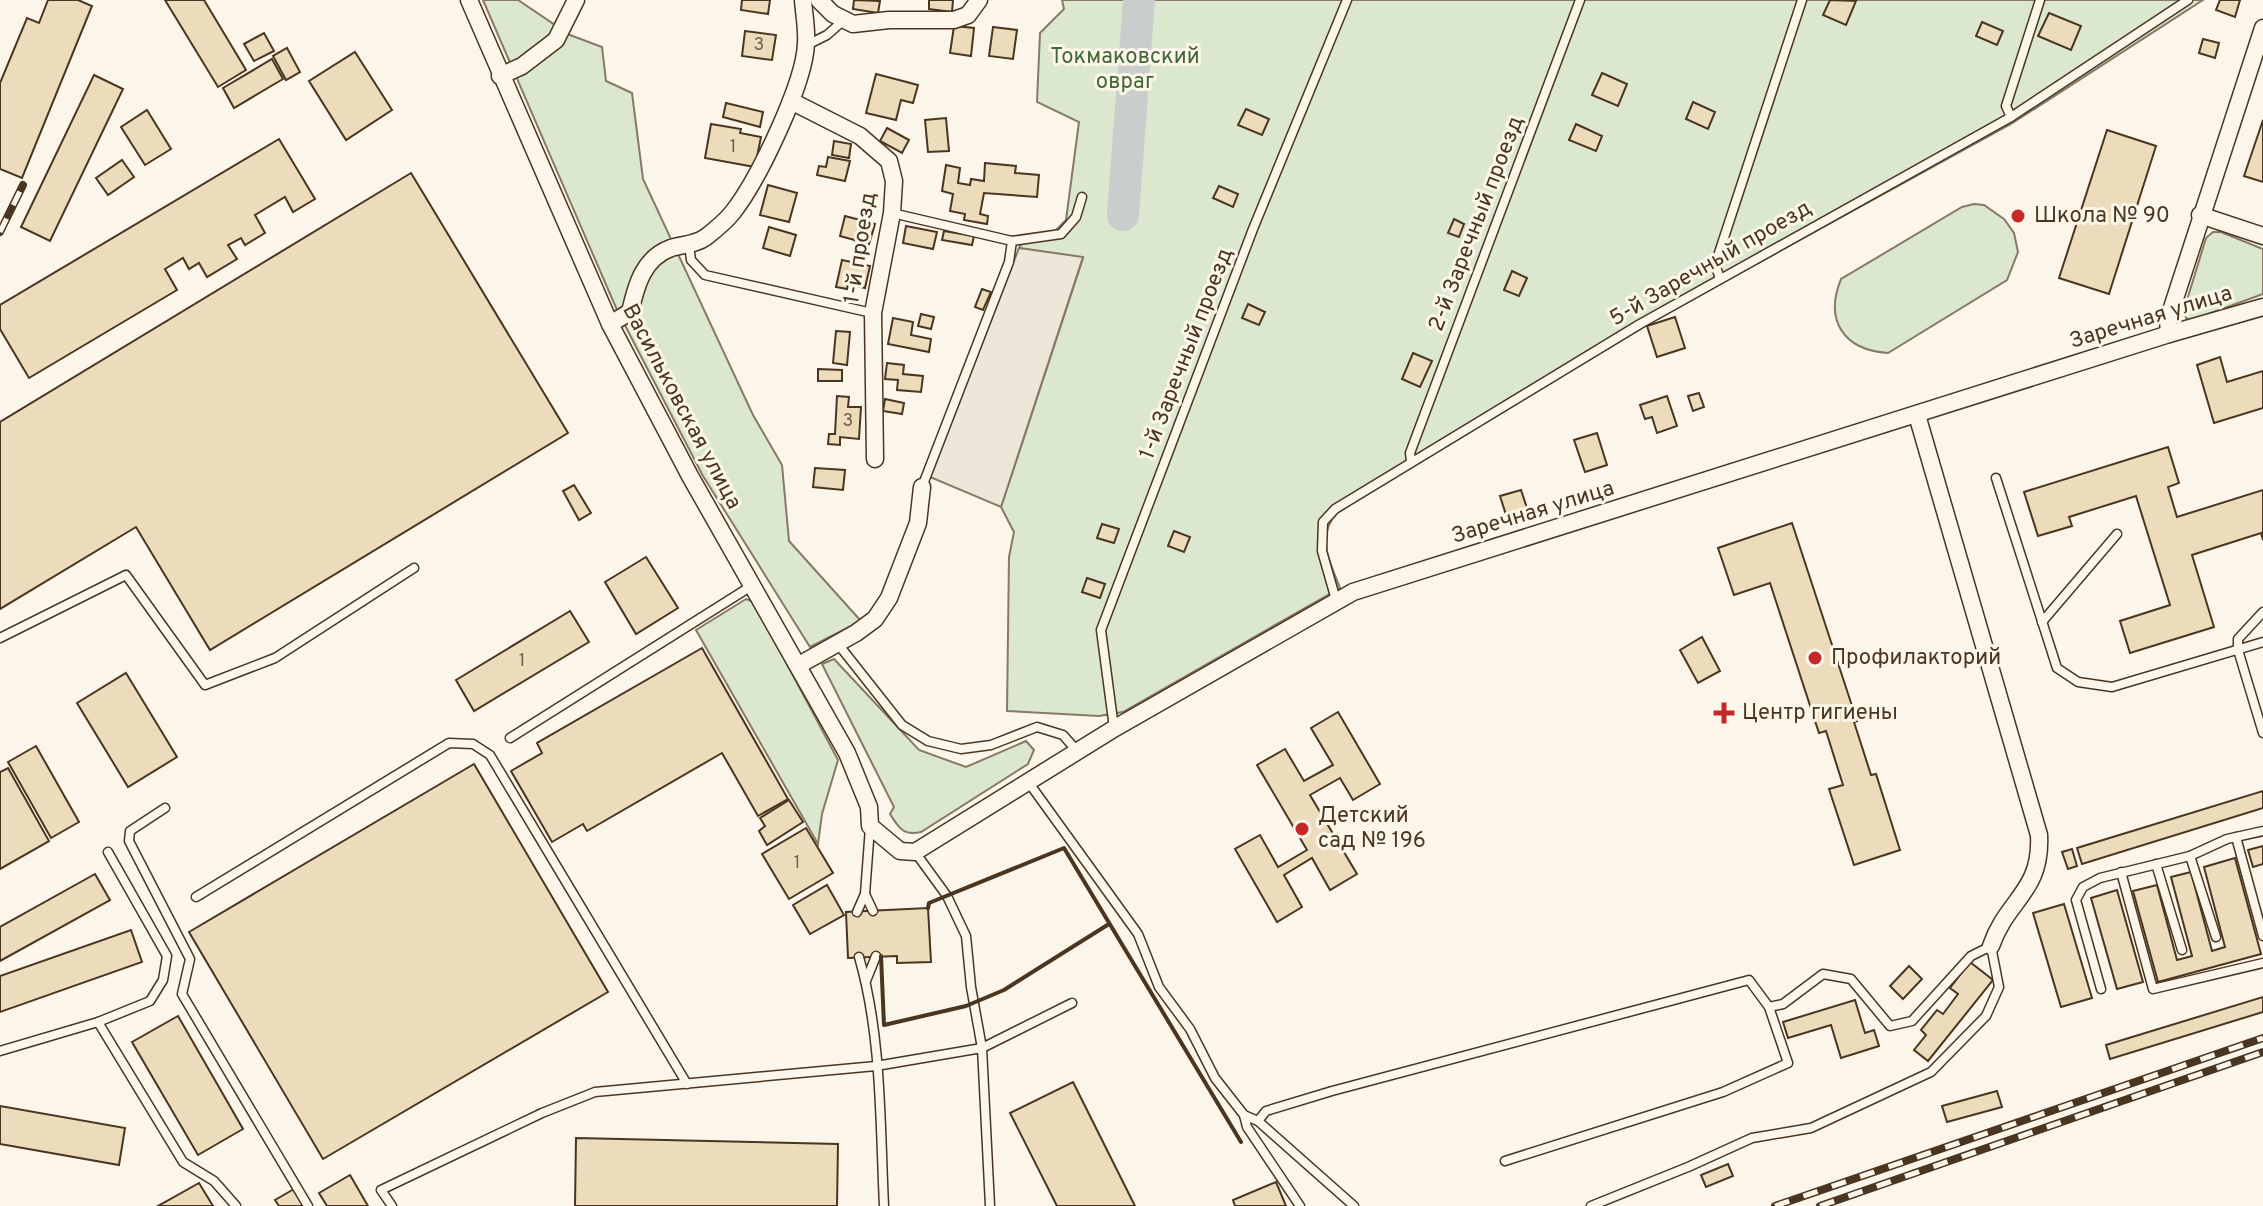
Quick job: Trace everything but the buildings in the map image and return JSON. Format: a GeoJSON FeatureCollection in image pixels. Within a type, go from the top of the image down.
{"type":"FeatureCollection","features":[{"type":"Feature","properties":{"kind":"street","name":"Васильковская улица"},"geometry":{"type":"LineString","coordinates":[[469,0],[610,324],[690,476],[754,584],[847,753],[869,807],[870,826]]}},
{"type":"Feature","properties":{"kind":"street"},"geometry":{"type":"LineString","coordinates":[[500,76],[522,66],[556,40],[576,0]]}},
{"type":"Feature","properties":{"kind":"street"},"geometry":{"type":"LineString","coordinates":[[610,324],[630,312],[640,277],[655,258],[672,248],[703,239],[732,214],[757,177],[791,101],[806,46],[803,0]]}},
{"type":"Feature","properties":{"kind":"street"},"geometry":{"type":"LineString","coordinates":[[819,0],[833,14],[853,24],[889,20],[954,20],[968,15],[979,0]]}},
{"type":"Feature","properties":{"kind":"street"},"geometry":{"type":"LineString","coordinates":[[2169,334],[2168,320],[2200,215],[2263,28]]}},
{"type":"Feature","properties":{"kind":"street","name":"1-й проезд"},"geometry":{"type":"LineString","coordinates":[[791,101],[860,136],[889,161],[894,181],[892,213],[873,313],[875,459]]}},
{"type":"Feature","properties":{"kind":"street"},"geometry":{"type":"LineString","coordinates":[[2200,215],[2263,236]]}},
{"type":"Feature","properties":{"kind":"street","name":"Заречная улица"},"geometry":{"type":"LineString","coordinates":[[915,852],[1115,728],[1353,592],[2263,307]]}},
{"type":"Feature","properties":{"kind":"street"},"geometry":{"type":"LineString","coordinates":[[1917,415],[2039,835],[2040,857],[2034,876],[2026,891],[2006,914],[1991,946]]}},
{"type":"Feature","properties":{"kind":"street"},"geometry":{"type":"LineString","coordinates":[[799,665],[875,619],[889,598],[918,523],[922,487]]}},
{"type":"Feature","properties":{"kind":"street"},"geometry":{"type":"LineString","coordinates":[[870,826],[900,851],[915,852]]}},
{"type":"Feature","properties":{"kind":"lane","name":"1-й Заречный проезд"},"geometry":{"type":"LineString","coordinates":[[1115,728],[1101,630],[1253,229],[1347,0]]}},
{"type":"Feature","properties":{"kind":"lane","name":"2-й Заречный проезд"},"geometry":{"type":"LineString","coordinates":[[1411,461],[1410,453],[1580,0]]}},
{"type":"Feature","properties":{"kind":"lane"},"geometry":{"type":"LineString","coordinates":[[1720,278],[1715,265],[1802,0]]}},
{"type":"Feature","properties":{"kind":"lane"},"geometry":{"type":"LineString","coordinates":[[2011,117],[2006,106],[2040,0]]}},
{"type":"Feature","properties":{"kind":"lane","name":"5-й Заречный проезд"},"geometry":{"type":"LineString","coordinates":[[1336,600],[1322,551],[1323,522],[1335,509],[1720,278],[2011,117],[2188,0]]}},
{"type":"Feature","properties":{"kind":"lane"},"geometry":{"type":"LineString","coordinates":[[806,46],[827,35],[844,20]]}},
{"type":"Feature","properties":{"kind":"lane"},"geometry":{"type":"LineString","coordinates":[[892,213],[1012,241],[1061,234],[1076,217],[1082,197]]}},
{"type":"Feature","properties":{"kind":"lane"},"geometry":{"type":"LineString","coordinates":[[922,487],[1009,262],[1012,241]]}},
{"type":"Feature","properties":{"kind":"lane"},"geometry":{"type":"LineString","coordinates":[[689,245],[691,260],[705,275],[873,313]]}},
{"type":"Feature","properties":{"kind":"lane"},"geometry":{"type":"LineString","coordinates":[[1996,478],[2057,668],[2078,682],[2112,687],[2263,642]]}},
{"type":"Feature","properties":{"kind":"lane"},"geometry":{"type":"LineString","coordinates":[[2042,622],[2117,534]]}},
{"type":"Feature","properties":{"kind":"lane"},"geometry":{"type":"LineString","coordinates":[[0,638],[126,575],[205,685],[275,658],[414,568]]}},
{"type":"Feature","properties":{"kind":"lane"},"geometry":{"type":"LineString","coordinates":[[510,738],[754,584]]}},
{"type":"Feature","properties":{"kind":"lane"},"geometry":{"type":"LineString","coordinates":[[2263,612],[2238,639],[2238,650],[2263,733]]}},
{"type":"Feature","properties":{"kind":"lane"},"geometry":{"type":"LineString","coordinates":[[837,644],[902,725],[928,741],[961,749],[991,745],[1037,727],[1063,735],[1078,752]]}},
{"type":"Feature","properties":{"kind":"lane"},"geometry":{"type":"LineString","coordinates":[[196,897],[449,743],[473,744],[490,755],[687,1084]]}},
{"type":"Feature","properties":{"kind":"lane"},"geometry":{"type":"LineString","coordinates":[[1029,783],[1138,934],[1159,987],[1190,1029],[1215,1078],[1244,1115],[1247,1127],[1300,1206]]}},
{"type":"Feature","properties":{"kind":"lane"},"geometry":{"type":"LineString","coordinates":[[165,808],[130,831],[129,841],[190,959],[182,994],[308,1206]]}},
{"type":"Feature","properties":{"kind":"lane"},"geometry":{"type":"LineString","coordinates":[[857,912],[865,894],[870,826]]}},
{"type":"Feature","properties":{"kind":"lane"},"geometry":{"type":"LineString","coordinates":[[2101,989],[2076,900],[2083,887],[2121,872],[2190,856],[2236,837],[2263,831]]}},
{"type":"Feature","properties":{"kind":"lane"},"geometry":{"type":"LineString","coordinates":[[2236,837],[2263,936]]}},
{"type":"Feature","properties":{"kind":"lane"},"geometry":{"type":"LineString","coordinates":[[0,1051],[98,1022],[150,1001],[163,980],[167,956],[108,852]]}},
{"type":"Feature","properties":{"kind":"lane"},"geometry":{"type":"LineString","coordinates":[[915,852],[947,896],[966,936],[982,1048],[990,1206]]}},
{"type":"Feature","properties":{"kind":"lane"},"geometry":{"type":"LineString","coordinates":[[2190,856],[2216,937]]}},
{"type":"Feature","properties":{"kind":"lane"},"geometry":{"type":"LineString","coordinates":[[2156,864],[2182,950]]}},
{"type":"Feature","properties":{"kind":"lane"},"geometry":{"type":"LineString","coordinates":[[2121,872],[2153,989],[2263,963]]}},
{"type":"Feature","properties":{"kind":"lane"},"geometry":{"type":"LineString","coordinates":[[865,894],[873,911]]}},
{"type":"Feature","properties":{"kind":"lane"},"geometry":{"type":"LineString","coordinates":[[1591,1206],[1752,1138],[1811,1128],[1931,1072],[1986,1016],[1999,987],[1991,946],[1971,956],[1912,1021],[1890,1026],[1851,979],[1823,974],[1783,1004],[1769,1007]]}},
{"type":"Feature","properties":{"kind":"lane"},"geometry":{"type":"LineString","coordinates":[[866,981],[876,956]]}},
{"type":"Feature","properties":{"kind":"lane"},"geometry":{"type":"LineString","coordinates":[[859,957],[866,981],[876,1066],[884,1206]]}},
{"type":"Feature","properties":{"kind":"lane"},"geometry":{"type":"LineString","coordinates":[[1258,1121],[1266,1111],[1332,1091],[1749,980],[1769,1007],[1788,1063],[1723,1092],[1505,1161]]}},
{"type":"Feature","properties":{"kind":"lane"},"geometry":{"type":"LineString","coordinates":[[392,1206],[381,1190],[542,1113],[595,1092],[876,1066],[982,1048],[1072,1003]]}},
{"type":"Feature","properties":{"kind":"lane"},"geometry":{"type":"LineString","coordinates":[[98,1022],[183,1162],[214,1181],[236,1206]]}},
{"type":"Feature","properties":{"kind":"lane"},"geometry":{"type":"LineString","coordinates":[[1244,1115],[1258,1121],[1354,1206]]}},
{"type":"Feature","properties":{"kind":"green space"},"geometry":{"type":"Polygon","coordinates":[[[483,0],[518,0],[570,35],[602,47],[606,81],[632,93],[643,179],[753,415],[782,465],[789,541],[861,621],[810,647],[703,476],[617,310],[483,0]]]}},
{"type":"Feature","properties":{"kind":"green space","name":"Токмаковский овраг"},"geometry":{"type":"Polygon","coordinates":[[[1062,0],[2203,0],[2011,124],[1676,308],[1412,463],[1337,513],[1330,522],[1326,550],[1340,588],[1123,712],[1099,716],[1007,711],[1009,557],[1014,532],[1001,507],[1083,258],[1019,248],[1026,237],[1054,232],[1066,220],[1079,122],[1037,102],[1040,33],[1064,9],[1062,0]]]}},
{"type":"Feature","properties":{"kind":"green space"},"geometry":{"type":"Polygon","coordinates":[[[1984,205],[2004,219],[2014,233],[2018,252],[2007,280],[1888,353],[1873,351],[1849,339],[1837,320],[1835,308],[1841,279],[1962,207],[1984,205]]]}},
{"type":"Feature","properties":{"kind":"green space"},"geometry":{"type":"Polygon","coordinates":[[[2213,232],[2221,232],[2263,249],[2263,294],[2192,320],[2187,319],[2183,313],[2206,238],[2213,232]]]}},
{"type":"Feature","properties":{"kind":"green space"},"geometry":{"type":"Polygon","coordinates":[[[746,599],[754,602],[838,760],[822,814],[818,844],[696,630],[746,599]]]}},
{"type":"Feature","properties":{"kind":"green space"},"geometry":{"type":"Polygon","coordinates":[[[834,659],[919,750],[966,767],[1026,741],[1034,750],[1028,764],[921,832],[906,832],[890,814],[894,807],[822,664],[834,659]]]}},
{"type":"Feature","properties":{"kind":"shaded area"},"geometry":{"type":"Polygon","coordinates":[[[1019,248],[1083,257],[1001,507],[930,477],[1019,248]]]}},
{"type":"Feature","properties":{"kind":"waterway"},"geometry":{"type":"LineString","coordinates":[[1123,215],[1139,0]]}},
{"type":"Feature","properties":{"kind":"railway"},"geometry":{"type":"LineString","coordinates":[[0,232],[23,185]]}},
{"type":"Feature","properties":{"kind":"railway"},"geometry":{"type":"LineString","coordinates":[[1775,1206],[2263,1038]]}},
{"type":"Feature","properties":{"kind":"railway"},"geometry":{"type":"LineString","coordinates":[[1820,1206],[2263,1052]]}},
{"type":"Feature","properties":{"kind":"wall"},"geometry":{"type":"LineString","coordinates":[[928,908],[929,903],[1064,848],[1241,1142]]}},
{"type":"Feature","properties":{"kind":"wall"},"geometry":{"type":"LineString","coordinates":[[881,956],[884,1025],[966,1006],[1004,990],[1109,924]]}},
{"type":"Feature","properties":{"kind":"place","name":"Школа № 90"},"geometry":{"type":"Point","coordinates":[2018,216]}},
{"type":"Feature","properties":{"kind":"place","name":"Профилакторий"},"geometry":{"type":"Point","coordinates":[1815,658]}},
{"type":"Feature","properties":{"kind":"place","name":"Центр гигиены"},"geometry":{"type":"Point","coordinates":[1724,713]}},
{"type":"Feature","properties":{"kind":"place","name":"Детский сад № 196"},"geometry":{"type":"Point","coordinates":[1302,829]}}]}
